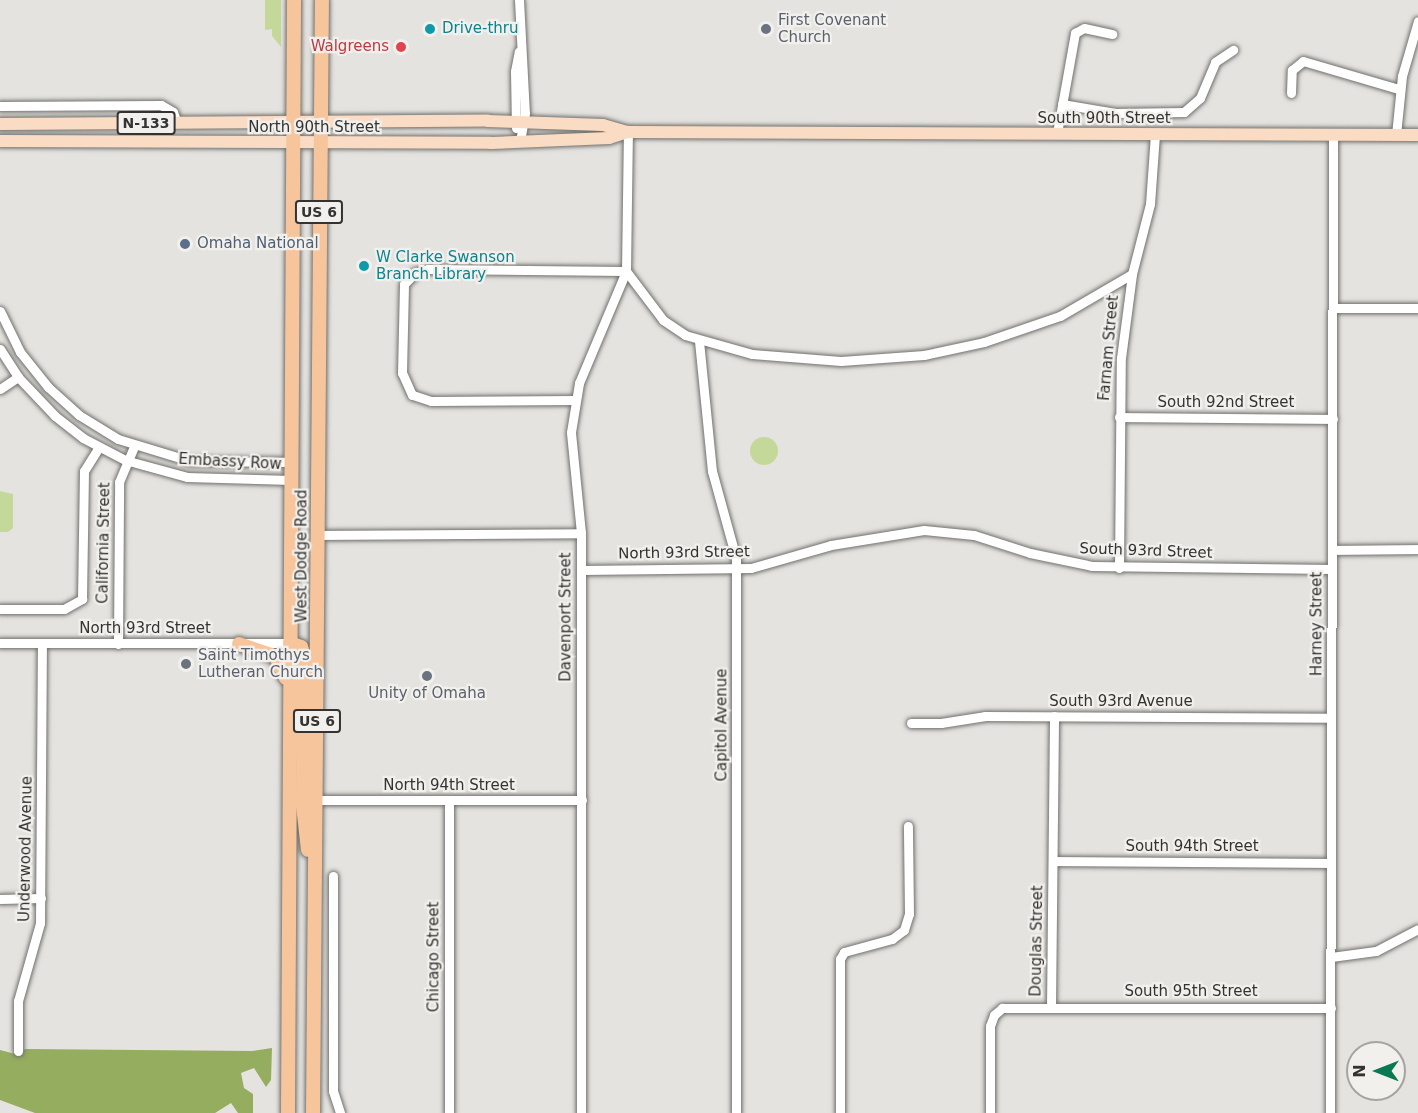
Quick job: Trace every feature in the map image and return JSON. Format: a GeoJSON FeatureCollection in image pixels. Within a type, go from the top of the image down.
{"type":"FeatureCollection","features":[{"type":"Feature","properties":{"kind":"highway","name":"West Dodge Road"},"geometry":{"type":"LineString","coordinates":[[288,1113],[294,0]]}},
{"type":"Feature","properties":{"kind":"highway","name":"West Dodge Road"},"geometry":{"type":"LineString","coordinates":[[313,1113],[319,144],[322,0]]}},
{"type":"Feature","properties":{"kind":"highway"},"geometry":{"type":"LineString","coordinates":[[290,643],[301,647],[304,657],[303,805],[315,884]]}},
{"type":"Feature","properties":{"kind":"highway"},"geometry":{"type":"LineString","coordinates":[[239,644],[268,652],[280,661],[290,702]]}},
{"type":"Feature","properties":{"kind":"main road","name":"North 90th Street"},"geometry":{"type":"LineString","coordinates":[[0,124],[519,121],[607,125],[628,132]]}},
{"type":"Feature","properties":{"kind":"main road","name":"North 90th Street"},"geometry":{"type":"LineString","coordinates":[[0,141],[292,144],[520,142],[612,137],[628,132],[789,133]]}},
{"type":"Feature","properties":{"kind":"main road","name":"South 90th Street"},"geometry":{"type":"LineString","coordinates":[[789,133],[1418,135]]}},
{"type":"Feature","properties":{"kind":"street"},"geometry":{"type":"LineString","coordinates":[[519,0],[519,51],[524,72],[519,121],[520,142]]}},
{"type":"Feature","properties":{"kind":"street"},"geometry":{"type":"LineString","coordinates":[[1396,135],[1400,86],[1418,21]]}},
{"type":"Feature","properties":{"kind":"street"},"geometry":{"type":"LineString","coordinates":[[1057,133],[1075,33],[1084,28],[1112,34]]}},
{"type":"Feature","properties":{"kind":"street"},"geometry":{"type":"LineString","coordinates":[[1062,104],[1115,113],[1184,112],[1200,98],[1215,62],[1233,50]]}},
{"type":"Feature","properties":{"kind":"street"},"geometry":{"type":"LineString","coordinates":[[1291,93],[1292,70],[1299,62],[1365,81],[1400,86]]}},
{"type":"Feature","properties":{"kind":"street"},"geometry":{"type":"LineString","coordinates":[[0,106],[161,105],[173,112],[177,123]]}},
{"type":"Feature","properties":{"kind":"street","name":"Davenport Street"},"geometry":{"type":"LineString","coordinates":[[581,1113],[582,570],[581,533],[571,445],[575,400],[626,270],[628,132]]}},
{"type":"Feature","properties":{"kind":"street","name":"Farnam Street"},"geometry":{"type":"LineString","coordinates":[[1119,568],[1121,358],[1132,274],[1150,204],[1155,134]]}},
{"type":"Feature","properties":{"kind":"street","name":"Harney Street"},"geometry":{"type":"LineString","coordinates":[[1330,1113],[1334,135]]}},
{"type":"Feature","properties":{"kind":"street"},"geometry":{"type":"LineString","coordinates":[[575,400],[427,401],[405,388],[402,373],[401,292],[412,275],[428,269],[626,270],[663,320],[699,341],[780,358],[892,359],[984,342],[1045,322],[1132,274]]}},
{"type":"Feature","properties":{"kind":"street"},"geometry":{"type":"LineString","coordinates":[[1333,308],[1418,308]]}},
{"type":"Feature","properties":{"kind":"street","name":"Embassy Row"},"geometry":{"type":"LineString","coordinates":[[0,311],[20,352],[54,394],[90,423],[134,446],[190,461],[291,462]]}},
{"type":"Feature","properties":{"kind":"street","name":"Capitol Avenue"},"geometry":{"type":"LineString","coordinates":[[699,341],[712,471],[737,569],[736,1113]]}},
{"type":"Feature","properties":{"kind":"street","name":"Embassy Row"},"geometry":{"type":"LineString","coordinates":[[0,349],[18,377],[55,416],[99,447],[125,460],[187,477],[291,480]]}},
{"type":"Feature","properties":{"kind":"street"},"geometry":{"type":"LineString","coordinates":[[0,389],[18,377]]}},
{"type":"Feature","properties":{"kind":"street","name":"South 92nd Street"},"geometry":{"type":"LineString","coordinates":[[1119,417],[1333,419]]}},
{"type":"Feature","properties":{"kind":"street","name":"California Street"},"geometry":{"type":"LineString","coordinates":[[118,644],[118,488],[125,460],[134,446]]}},
{"type":"Feature","properties":{"kind":"street"},"geometry":{"type":"LineString","coordinates":[[0,609],[64,609],[76,605],[83,594],[84,471],[99,447]]}},
{"type":"Feature","properties":{"kind":"street"},"geometry":{"type":"LineString","coordinates":[[187,477],[190,461]]}},
{"type":"Feature","properties":{"kind":"street","name":"South 93rd Street"},"geometry":{"type":"LineString","coordinates":[[890,533],[924,530],[956,532],[1062,561],[1119,568],[1332,569]]}},
{"type":"Feature","properties":{"kind":"street"},"geometry":{"type":"LineString","coordinates":[[318,535],[581,533]]}},
{"type":"Feature","properties":{"kind":"street","name":"North 93rd Street"},"geometry":{"type":"LineString","coordinates":[[582,570],[737,569],[890,533]]}},
{"type":"Feature","properties":{"kind":"street"},"geometry":{"type":"LineString","coordinates":[[1332,550],[1418,549]]}},
{"type":"Feature","properties":{"kind":"street","name":"North 93rd Street"},"geometry":{"type":"LineString","coordinates":[[0,643],[290,643]]}},
{"type":"Feature","properties":{"kind":"street","name":"Underwood Avenue"},"geometry":{"type":"LineString","coordinates":[[18,1052],[18,1001],[39,937],[42,644]]}},
{"type":"Feature","properties":{"kind":"street","name":"South 93rd Avenue"},"geometry":{"type":"LineString","coordinates":[[911,723],[941,723],[985,716],[1331,718]]}},
{"type":"Feature","properties":{"kind":"street","name":"Douglas Street"},"geometry":{"type":"LineString","coordinates":[[990,1113],[994,1015],[1007,1006],[1051,1007],[1054,716]]}},
{"type":"Feature","properties":{"kind":"street","name":"North 94th Street"},"geometry":{"type":"LineString","coordinates":[[316,800],[582,800]]}},
{"type":"Feature","properties":{"kind":"street","name":"Chicago Street"},"geometry":{"type":"LineString","coordinates":[[449,801],[449,1113]]}},
{"type":"Feature","properties":{"kind":"street"},"geometry":{"type":"LineString","coordinates":[[840,1113],[840,959],[844,952],[892,939],[904,930],[909,914],[908,825]]}},
{"type":"Feature","properties":{"kind":"street","name":"South 94th Street"},"geometry":{"type":"LineString","coordinates":[[1053,861],[1331,863]]}},
{"type":"Feature","properties":{"kind":"street"},"geometry":{"type":"LineString","coordinates":[[333,876],[333,1091],[340,1113]]}},
{"type":"Feature","properties":{"kind":"street"},"geometry":{"type":"LineString","coordinates":[[0,898],[41,898]]}},
{"type":"Feature","properties":{"kind":"street"},"geometry":{"type":"LineString","coordinates":[[1331,957],[1376,951],[1418,929]]}},
{"type":"Feature","properties":{"kind":"street","name":"South 95th Street"},"geometry":{"type":"LineString","coordinates":[[1051,1007],[1331,1008]]}},
{"type":"Feature","properties":{"kind":"green space"},"geometry":{"type":"Polygon","coordinates":[[[265,0],[281,0],[281,47],[272,36],[272,29],[265,30],[265,0]]]}},
{"type":"Feature","properties":{"kind":"green space"},"geometry":{"type":"Polygon","coordinates":[[[764,437],[774,441],[778,451],[774,461],[764,465],[754,461],[750,451],[754,441],[764,437]]]}},
{"type":"Feature","properties":{"kind":"green space"},"geometry":{"type":"Polygon","coordinates":[[[0,491],[13,494],[13,528],[8,532],[0,532],[0,491]]]}},
{"type":"Feature","properties":{"kind":"green space"},"geometry":{"type":"Polygon","coordinates":[[[272,1048],[271,1080],[266,1087],[254,1068],[241,1073],[244,1088],[253,1094],[253,1113],[238,1113],[231,1103],[215,1113],[35,1113],[0,1100],[0,1050],[19,1055],[25,1049],[252,1051],[272,1048]]]}},
{"type":"Feature","properties":{"kind":"place","name":"Drive-thru"},"geometry":{"type":"Point","coordinates":[430,29]}},
{"type":"Feature","properties":{"kind":"place","name":"First Covenant Church"},"geometry":{"type":"Point","coordinates":[766,29]}},
{"type":"Feature","properties":{"kind":"place","name":"Walgreens"},"geometry":{"type":"Point","coordinates":[401,47]}},
{"type":"Feature","properties":{"kind":"place","name":"Omaha National"},"geometry":{"type":"Point","coordinates":[185,244]}},
{"type":"Feature","properties":{"kind":"place","name":"W Clarke Swanson Branch Library"},"geometry":{"type":"Point","coordinates":[364,266]}},
{"type":"Feature","properties":{"kind":"place","name":"Saint Timothys Lutheran Church"},"geometry":{"type":"Point","coordinates":[186,664]}},
{"type":"Feature","properties":{"kind":"place","name":"Unity of Omaha"},"geometry":{"type":"Point","coordinates":[427,676]}}]}
